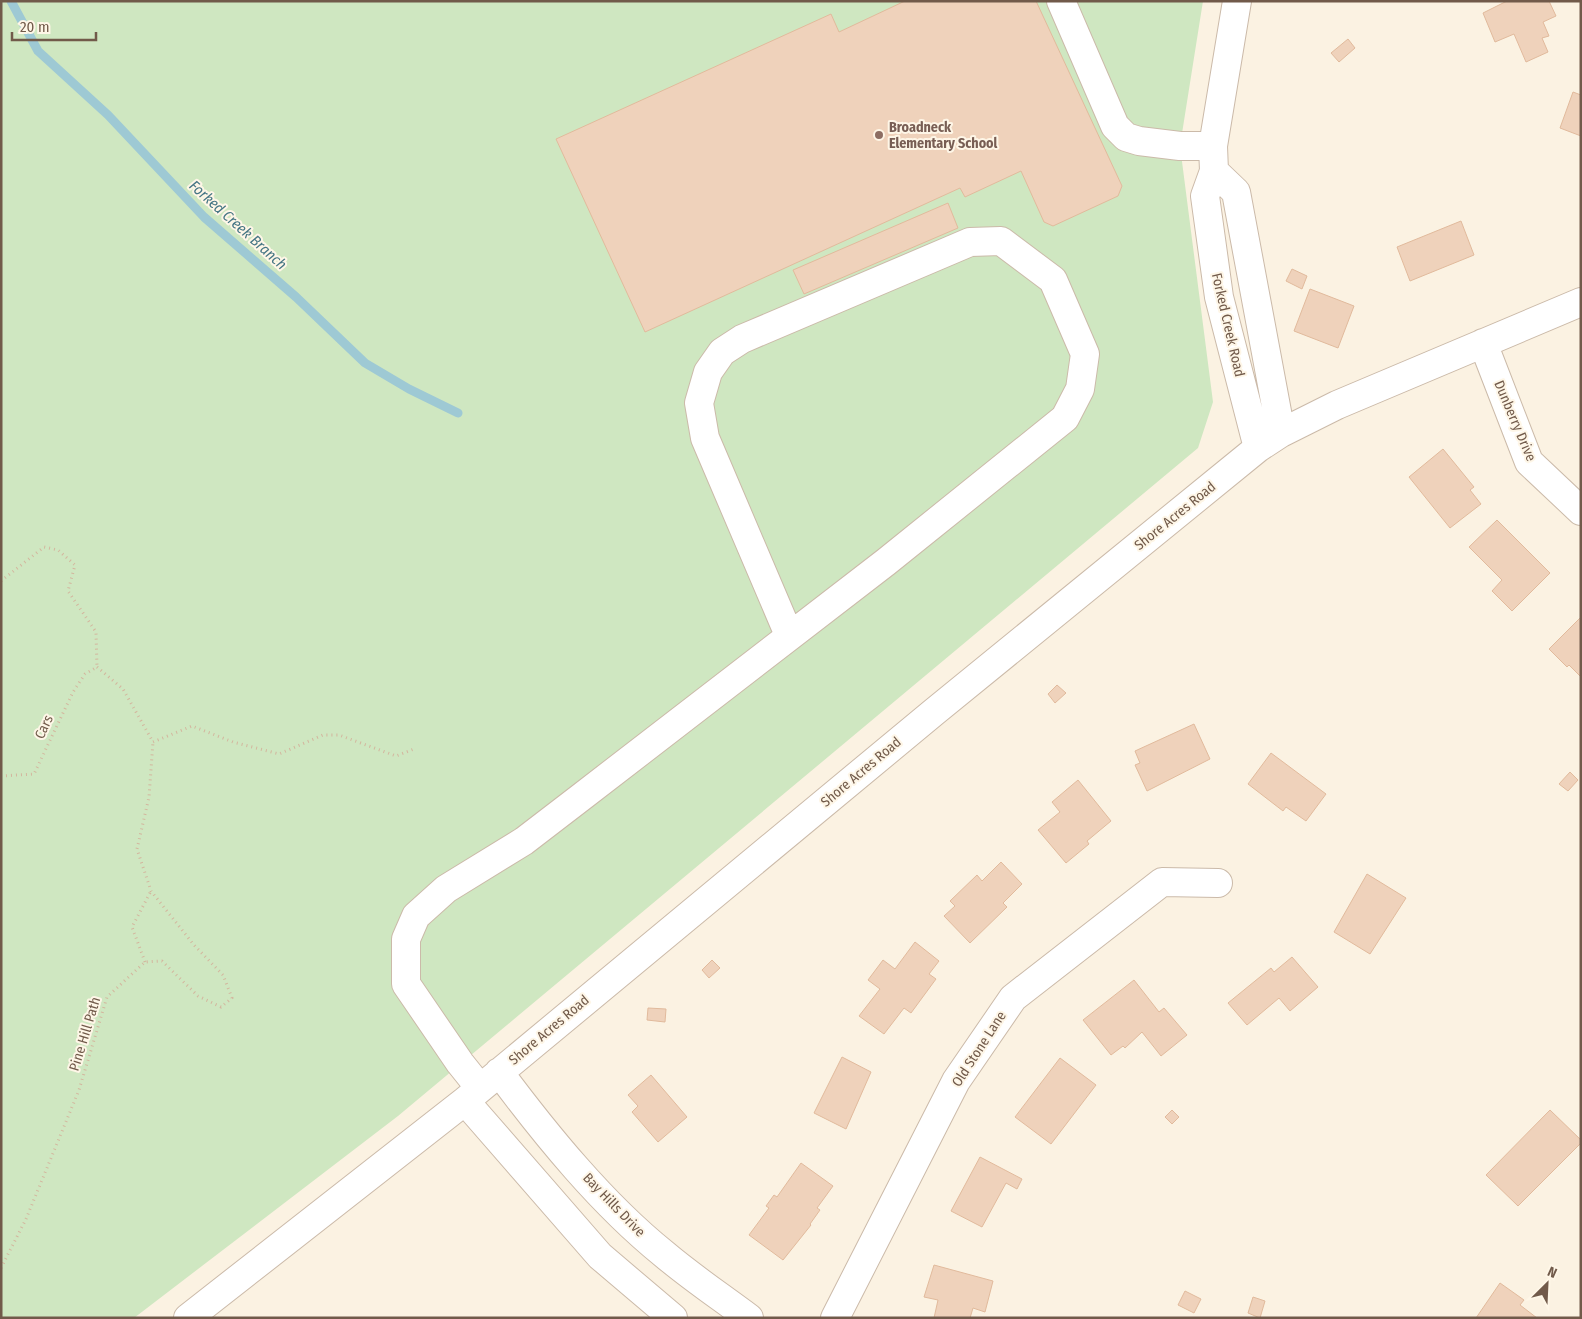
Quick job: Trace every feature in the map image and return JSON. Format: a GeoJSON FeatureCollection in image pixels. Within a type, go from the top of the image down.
{"type":"FeatureCollection","features":[{"type":"Feature","properties":{"kind":"street"},"geometry":{"type":"LineString","coordinates":[[1061,1],[1115,126],[1126,137],[1180,146],[1213,159],[1236,192],[1281,433]]}},
{"type":"Feature","properties":{"kind":"street","name":"Forked Creek Road"},"geometry":{"type":"LineString","coordinates":[[1237,1],[1213,159],[1205,196],[1219,297],[1258,448]]}},
{"type":"Feature","properties":{"kind":"street"},"geometry":{"type":"LineString","coordinates":[[673,1318],[600,1256],[482,1087],[445,1042],[406,984],[406,939],[416,916],[446,889],[524,841],[886,562],[1065,418],[1080,389],[1086,354],[1054,280],[1001,241],[970,242],[742,338],[722,352],[708,372],[699,403],[705,438],[789,635]]}},
{"type":"Feature","properties":{"kind":"street","name":"Shore Acres Road"},"geometry":{"type":"LineString","coordinates":[[188,1318],[482,1087],[919,724],[1258,448],[1281,433],[1337,405],[1581,302]]}},
{"type":"Feature","properties":{"kind":"street","name":"Dunberry Drive"},"geometry":{"type":"LineString","coordinates":[[1483,343],[1529,462],[1581,512]]}},
{"type":"Feature","properties":{"kind":"street","name":"Old Stone Lane"},"geometry":{"type":"LineString","coordinates":[[835,1318],[956,1081],[1013,998],[1162,882],[1218,883]]}},
{"type":"Feature","properties":{"kind":"street","name":"Bay Hills Drive"},"geometry":{"type":"LineString","coordinates":[[482,1087],[552,1138],[611,1206],[663,1254],[749,1318]]}},
{"type":"Feature","properties":{"kind":"path"},"geometry":{"type":"LineString","coordinates":[[2,580],[44,546],[58,550],[75,565],[68,591],[96,632],[97,667],[123,689],[153,742],[149,796],[137,849],[151,891],[194,945],[223,975],[232,998],[221,1007],[198,996],[162,961],[145,962],[132,928],[151,891]]}},
{"type":"Feature","properties":{"kind":"path","name":"Cars"},"geometry":{"type":"LineString","coordinates":[[1,776],[34,774],[73,692],[85,674],[97,667]]}},
{"type":"Feature","properties":{"kind":"path"},"geometry":{"type":"LineString","coordinates":[[153,742],[192,726],[233,742],[279,754],[324,735],[339,735],[396,756],[414,749]]}},
{"type":"Feature","properties":{"kind":"path","name":"Pine Hill Path"},"geometry":{"type":"LineString","coordinates":[[1,1268],[26,1219],[76,1098],[107,997],[145,962]]}},
{"type":"Feature","properties":{"kind":"green space"},"geometry":{"type":"Polygon","coordinates":[[[1,1],[1203,1],[1180,146],[1213,402],[1198,448],[398,1116],[134,1318],[1,1318],[1,1]]]}},
{"type":"Feature","properties":{"kind":"building","name":"Broadneck Elementary School"},"geometry":{"type":"Polygon","coordinates":[[[905,1],[1036,1],[1122,186],[1118,196],[1053,226],[1044,222],[1021,171],[965,197],[960,188],[645,332],[556,139],[831,14],[839,32],[905,1]]]}},
{"type":"Feature","properties":{"kind":"building"},"geometry":{"type":"Polygon","coordinates":[[[1507,1],[1549,1],[1556,16],[1543,22],[1549,36],[1542,38],[1548,52],[1526,62],[1514,34],[1495,42],[1483,13],[1507,1]]]}},
{"type":"Feature","properties":{"kind":"building"},"geometry":{"type":"Polygon","coordinates":[[[1348,39],[1355,48],[1339,62],[1331,53],[1348,39]]]}},
{"type":"Feature","properties":{"kind":"building"},"geometry":{"type":"Polygon","coordinates":[[[1573,92],[1581,95],[1581,136],[1560,128],[1573,92]]]}},
{"type":"Feature","properties":{"kind":"building"},"geometry":{"type":"Polygon","coordinates":[[[948,203],[958,228],[804,294],[793,270],[948,203]]]}},
{"type":"Feature","properties":{"kind":"building"},"geometry":{"type":"Polygon","coordinates":[[[1461,221],[1474,255],[1410,281],[1397,247],[1461,221]]]}},
{"type":"Feature","properties":{"kind":"building"},"geometry":{"type":"Polygon","coordinates":[[[1292,269],[1307,276],[1302,289],[1286,281],[1292,269]]]}},
{"type":"Feature","properties":{"kind":"building"},"geometry":{"type":"Polygon","coordinates":[[[1310,289],[1354,306],[1338,348],[1294,331],[1310,289]]]}},
{"type":"Feature","properties":{"kind":"building"},"geometry":{"type":"Polygon","coordinates":[[[1443,449],[1474,487],[1470,490],[1481,504],[1450,528],[1409,477],[1443,449]]]}},
{"type":"Feature","properties":{"kind":"building"},"geometry":{"type":"Polygon","coordinates":[[[1497,520],[1550,573],[1512,611],[1492,591],[1502,580],[1469,547],[1497,520]]]}},
{"type":"Feature","properties":{"kind":"building"},"geometry":{"type":"Polygon","coordinates":[[[1581,617],[1581,677],[1569,665],[1567,667],[1549,649],[1581,617]]]}},
{"type":"Feature","properties":{"kind":"building"},"geometry":{"type":"Polygon","coordinates":[[[1057,685],[1066,693],[1055,703],[1048,694],[1057,685]]]}},
{"type":"Feature","properties":{"kind":"building"},"geometry":{"type":"Polygon","coordinates":[[[1194,724],[1210,759],[1147,791],[1135,765],[1140,763],[1135,751],[1194,724]]]}},
{"type":"Feature","properties":{"kind":"building"},"geometry":{"type":"Polygon","coordinates":[[[1271,753],[1326,794],[1306,821],[1286,807],[1283,811],[1248,784],[1271,753]]]}},
{"type":"Feature","properties":{"kind":"building"},"geometry":{"type":"Polygon","coordinates":[[[1570,772],[1578,780],[1568,791],[1559,784],[1570,772]]]}},
{"type":"Feature","properties":{"kind":"building"},"geometry":{"type":"Polygon","coordinates":[[[1078,780],[1111,821],[1087,841],[1089,844],[1066,863],[1038,830],[1060,812],[1052,802],[1078,780]]]}},
{"type":"Feature","properties":{"kind":"building"},"geometry":{"type":"Polygon","coordinates":[[[1001,862],[1022,884],[1003,903],[1007,907],[970,943],[944,916],[955,906],[950,901],[977,875],[982,881],[1001,862]]]}},
{"type":"Feature","properties":{"kind":"building"},"geometry":{"type":"Polygon","coordinates":[[[1367,874],[1406,898],[1370,954],[1334,932],[1367,874]]]}},
{"type":"Feature","properties":{"kind":"building"},"geometry":{"type":"Polygon","coordinates":[[[915,942],[939,961],[929,974],[936,979],[911,1013],[904,1008],[884,1034],[859,1016],[880,989],[868,980],[883,960],[895,969],[915,942]]]}},
{"type":"Feature","properties":{"kind":"building"},"geometry":{"type":"Polygon","coordinates":[[[1292,957],[1318,987],[1290,1011],[1279,998],[1247,1025],[1228,1003],[1271,968],[1274,972],[1292,957]]]}},
{"type":"Feature","properties":{"kind":"building"},"geometry":{"type":"Polygon","coordinates":[[[712,960],[720,968],[709,978],[702,970],[712,960]]]}},
{"type":"Feature","properties":{"kind":"building"},"geometry":{"type":"Polygon","coordinates":[[[1134,980],[1159,1012],[1164,1008],[1187,1035],[1161,1056],[1142,1032],[1125,1048],[1123,1046],[1111,1055],[1083,1020],[1134,980]]]}},
{"type":"Feature","properties":{"kind":"building"},"geometry":{"type":"Polygon","coordinates":[[[648,1008],[666,1009],[665,1022],[647,1020],[648,1008]]]}},
{"type":"Feature","properties":{"kind":"building"},"geometry":{"type":"Polygon","coordinates":[[[842,1057],[871,1072],[846,1129],[814,1113],[842,1057]]]}},
{"type":"Feature","properties":{"kind":"building"},"geometry":{"type":"Polygon","coordinates":[[[1060,1058],[1096,1085],[1051,1144],[1015,1117],[1060,1058]]]}},
{"type":"Feature","properties":{"kind":"building"},"geometry":{"type":"Polygon","coordinates":[[[651,1075],[687,1117],[658,1142],[632,1112],[638,1106],[628,1095],[651,1075]]]}},
{"type":"Feature","properties":{"kind":"building"},"geometry":{"type":"Polygon","coordinates":[[[1172,1110],[1179,1117],[1172,1124],[1165,1117],[1172,1110]]]}},
{"type":"Feature","properties":{"kind":"building"},"geometry":{"type":"Polygon","coordinates":[[[1550,1110],[1581,1140],[1581,1143],[1518,1206],[1486,1175],[1550,1110]]]}},
{"type":"Feature","properties":{"kind":"building"},"geometry":{"type":"Polygon","coordinates":[[[980,1157],[1022,1179],[1017,1189],[1006,1183],[982,1227],[951,1211],[980,1157]]]}},
{"type":"Feature","properties":{"kind":"building"},"geometry":{"type":"Polygon","coordinates":[[[801,1163],[833,1186],[817,1208],[820,1210],[811,1225],[783,1260],[749,1235],[769,1208],[766,1206],[774,1195],[777,1197],[801,1163]]]}},
{"type":"Feature","properties":{"kind":"building"},"geometry":{"type":"Polygon","coordinates":[[[934,1265],[993,1281],[985,1312],[973,1308],[970,1318],[934,1318],[938,1300],[924,1297],[934,1265]]]}},
{"type":"Feature","properties":{"kind":"building"},"geometry":{"type":"Polygon","coordinates":[[[1500,1283],[1524,1300],[1520,1305],[1537,1318],[1476,1318],[1500,1283]]]}},
{"type":"Feature","properties":{"kind":"building"},"geometry":{"type":"Polygon","coordinates":[[[1185,1291],[1201,1299],[1194,1313],[1178,1305],[1185,1291]]]}},
{"type":"Feature","properties":{"kind":"building"},"geometry":{"type":"Polygon","coordinates":[[[1253,1297],[1265,1301],[1260,1318],[1248,1313],[1253,1297]]]}},
{"type":"Feature","properties":{"kind":"waterway","name":"Forked Creek Branch"},"geometry":{"type":"LineString","coordinates":[[11,1],[38,51],[108,115],[204,217],[296,297],[365,363],[409,389],[458,413]]}},
{"type":"Feature","properties":{"kind":"place","name":"Broadneck Elementary School"},"geometry":{"type":"Point","coordinates":[879,135]}}]}
